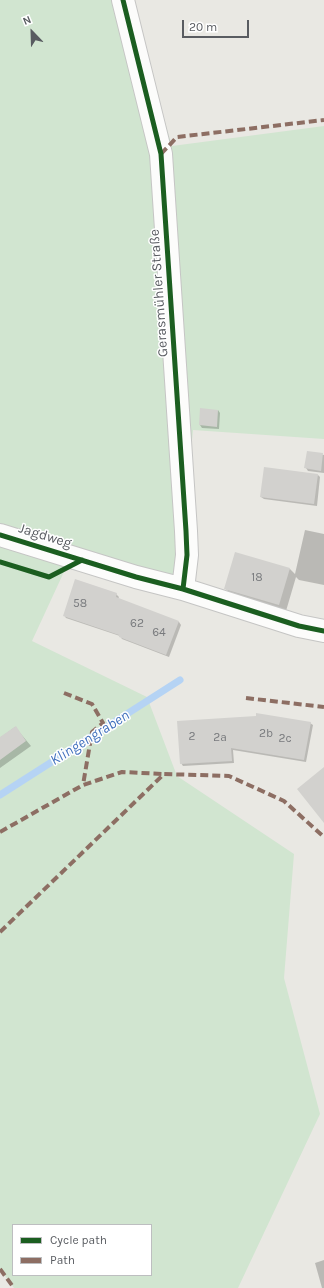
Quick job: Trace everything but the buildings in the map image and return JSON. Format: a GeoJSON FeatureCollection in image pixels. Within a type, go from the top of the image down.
{"type":"FeatureCollection","features":[{"type":"Feature","properties":{"kind":"street","name":"Gerasmühler Straße"},"geometry":{"type":"LineString","coordinates":[[123,0],[161,154],[186,531],[187,556],[183,589]]}},
{"type":"Feature","properties":{"kind":"street","name":"Jagdweg"},"geometry":{"type":"LineString","coordinates":[[0,535],[183,589],[299,626],[324,631]]}},
{"type":"Feature","properties":{"kind":"green space"},"geometry":{"type":"Polygon","coordinates":[[[0,0],[129,0],[172,146],[324,126],[324,439],[193,430],[178,585],[69,561],[32,641],[147,697],[177,776],[294,854],[284,978],[320,1114],[238,1288],[14,1288],[0,1269],[0,0]]]}},
{"type":"Feature","properties":{"kind":"waterway","name":"Klingengraben"},"geometry":{"type":"LineString","coordinates":[[0,795],[180,680]]}},
{"type":"Feature","properties":{"kind":"marked path"},"geometry":{"type":"LineString","coordinates":[[161,154],[177,137],[324,120]]}},
{"type":"Feature","properties":{"kind":"marked path"},"geometry":{"type":"LineString","coordinates":[[64,693],[92,704],[103,723],[92,732],[83,785]]}},
{"type":"Feature","properties":{"kind":"marked path"},"geometry":{"type":"LineString","coordinates":[[246,698],[324,707]]}},
{"type":"Feature","properties":{"kind":"marked path"},"geometry":{"type":"LineString","coordinates":[[0,832],[83,785],[122,772],[164,774]]}},
{"type":"Feature","properties":{"kind":"marked path"},"geometry":{"type":"LineString","coordinates":[[0,932],[164,774],[229,776],[284,801],[324,837]]}},
{"type":"Feature","properties":{"kind":"marked path"},"geometry":{"type":"LineString","coordinates":[[0,1269],[14,1288]]}},
{"type":"Feature","properties":{"kind":"cycle path"},"geometry":{"type":"LineString","coordinates":[[123,0],[161,154],[186,531],[187,555],[183,589]]}},
{"type":"Feature","properties":{"kind":"cycle path"},"geometry":{"type":"LineString","coordinates":[[0,535],[136,577],[183,589],[299,626],[324,631]]}},
{"type":"Feature","properties":{"kind":"cycle path"},"geometry":{"type":"LineString","coordinates":[[0,562],[49,577],[82,560]]}}]}
